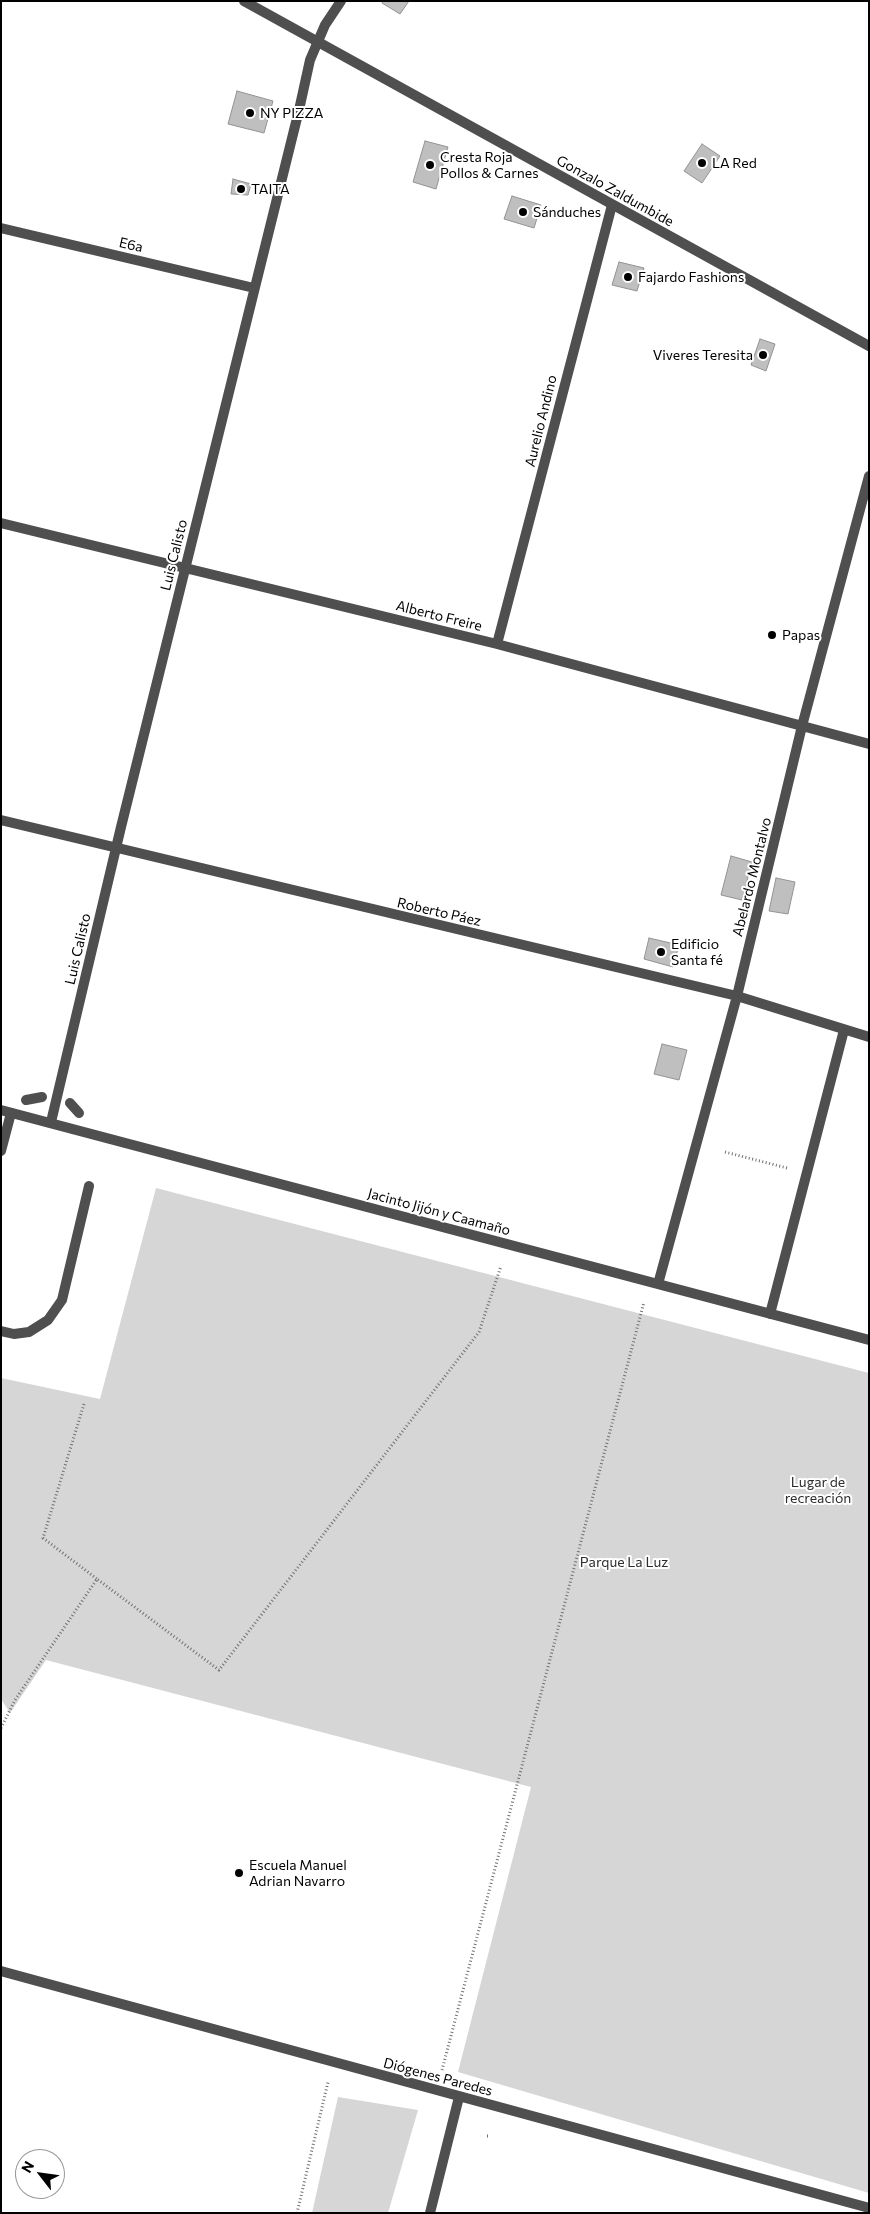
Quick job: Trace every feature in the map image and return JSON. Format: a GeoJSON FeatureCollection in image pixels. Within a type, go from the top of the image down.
{"type":"FeatureCollection","features":[{"type":"Feature","properties":{"kind":"street","name":"Gonzalo Zaldumbide"},"geometry":{"type":"LineString","coordinates":[[244,1],[869,346]]}},
{"type":"Feature","properties":{"kind":"street","name":"Luis Calisto"},"geometry":{"type":"LineString","coordinates":[[51,1122],[116,849],[316,42],[341,1]]}},
{"type":"Feature","properties":{"kind":"street","name":"Aurelio Andino"},"geometry":{"type":"LineString","coordinates":[[497,644],[612,205]]}},
{"type":"Feature","properties":{"kind":"street","name":"E6a"},"geometry":{"type":"LineString","coordinates":[[1,228],[254,288]]}},
{"type":"Feature","properties":{"kind":"street","name":"Abelardo Montalvo"},"geometry":{"type":"LineString","coordinates":[[658,1284],[737,996],[802,726],[869,476]]}},
{"type":"Feature","properties":{"kind":"street","name":"Alberto Freire"},"geometry":{"type":"LineString","coordinates":[[1,523],[497,644],[869,744]]}},
{"type":"Feature","properties":{"kind":"street","name":"Roberto Páez"},"geometry":{"type":"LineString","coordinates":[[1,820],[737,996],[869,1037]]}},
{"type":"Feature","properties":{"kind":"street"},"geometry":{"type":"LineString","coordinates":[[770,1314],[844,1030]]}},
{"type":"Feature","properties":{"kind":"street"},"geometry":{"type":"LineString","coordinates":[[26,1100],[42,1097]]}},
{"type":"Feature","properties":{"kind":"street"},"geometry":{"type":"LineString","coordinates":[[70,1103],[79,1113]]}},
{"type":"Feature","properties":{"kind":"street","name":"Jacinto Jijón y Caamaño"},"geometry":{"type":"LineString","coordinates":[[6,1111],[869,1340]]}},
{"type":"Feature","properties":{"kind":"street"},"geometry":{"type":"LineString","coordinates":[[1,1151],[6,1111]]}},
{"type":"Feature","properties":{"kind":"street"},"geometry":{"type":"LineString","coordinates":[[1,1331],[14,1334],[29,1332],[48,1320],[62,1300],[89,1186]]}},
{"type":"Feature","properties":{"kind":"street","name":"Diógenes Paredes"},"geometry":{"type":"LineString","coordinates":[[1,1971],[869,2208]]}},
{"type":"Feature","properties":{"kind":"street"},"geometry":{"type":"LineString","coordinates":[[430,2213],[459,2097]]}},
{"type":"Feature","properties":{"kind":"path"},"geometry":{"type":"LineString","coordinates":[[725,1152],[792,1170]]}},
{"type":"Feature","properties":{"kind":"path"},"geometry":{"type":"LineString","coordinates":[[84,1404],[43,1538],[220,1670],[479,1332],[501,1266]]}},
{"type":"Feature","properties":{"kind":"path"},"geometry":{"type":"LineString","coordinates":[[441,2075],[644,1301]]}},
{"type":"Feature","properties":{"kind":"path"},"geometry":{"type":"LineString","coordinates":[[1,1728],[15,1700],[98,1579]]}},
{"type":"Feature","properties":{"kind":"path"},"geometry":{"type":"LineString","coordinates":[[297,2213],[329,2078]]}},
{"type":"Feature","properties":{"kind":"green space","name":"Parque La Luz"},"geometry":{"type":"Polygon","coordinates":[[[156,1188],[869,1373],[869,2193],[458,2072],[531,1787],[46,1660],[10,1713],[1,1699],[1,1378],[100,1399],[156,1188]]]}},
{"type":"Feature","properties":{"kind":"green space"},"geometry":{"type":"Polygon","coordinates":[[[338,2097],[418,2110],[388,2213],[312,2213],[338,2097]]]}},
{"type":"Feature","properties":{"kind":"building"},"geometry":{"type":"Polygon","coordinates":[[[383,1],[409,1],[400,14],[382,3],[383,1]]]}},
{"type":"Feature","properties":{"kind":"building","name":"NY PIZZA"},"geometry":{"type":"Polygon","coordinates":[[[237,91],[273,101],[264,133],[228,124],[237,91]]]}},
{"type":"Feature","properties":{"kind":"building","name":"Cresta Roja Pollos & Carnes"},"geometry":{"type":"Polygon","coordinates":[[[425,141],[448,147],[436,189],[413,182],[425,141]]]}},
{"type":"Feature","properties":{"kind":"building","name":"LA Red"},"geometry":{"type":"Polygon","coordinates":[[[702,144],[720,156],[702,183],[684,171],[702,144]]]}},
{"type":"Feature","properties":{"kind":"building","name":"TAITA"},"geometry":{"type":"Polygon","coordinates":[[[233,179],[251,184],[248,195],[231,194],[233,179]]]}},
{"type":"Feature","properties":{"kind":"building","name":"Sánduches"},"geometry":{"type":"Polygon","coordinates":[[[512,196],[541,205],[534,228],[504,219],[512,196]]]}},
{"type":"Feature","properties":{"kind":"building","name":"Fajardo Fashions"},"geometry":{"type":"Polygon","coordinates":[[[619,262],[644,268],[637,291],[612,285],[619,262]]]}},
{"type":"Feature","properties":{"kind":"building","name":"Viveres Teresita"},"geometry":{"type":"Polygon","coordinates":[[[760,339],[775,344],[766,371],[751,365],[760,339]]]}},
{"type":"Feature","properties":{"kind":"building"},"geometry":{"type":"Polygon","coordinates":[[[731,856],[752,862],[742,900],[721,895],[731,856]]]}},
{"type":"Feature","properties":{"kind":"building"},"geometry":{"type":"Polygon","coordinates":[[[776,878],[795,882],[788,914],[769,911],[776,878]]]}},
{"type":"Feature","properties":{"kind":"building","name":"Edificio Santa fé"},"geometry":{"type":"Polygon","coordinates":[[[649,938],[679,945],[673,967],[644,959],[649,938]]]}},
{"type":"Feature","properties":{"kind":"building"},"geometry":{"type":"Polygon","coordinates":[[[662,1044],[687,1050],[679,1080],[654,1074],[662,1044]]]}},
{"type":"Feature","properties":{"kind":"place","name":"NY PIZZA"},"geometry":{"type":"Point","coordinates":[250,113]}},
{"type":"Feature","properties":{"kind":"place","name":"LA Red"},"geometry":{"type":"Point","coordinates":[702,163]}},
{"type":"Feature","properties":{"kind":"place","name":"Cresta Roja Pollos & Carnes"},"geometry":{"type":"Point","coordinates":[430,165]}},
{"type":"Feature","properties":{"kind":"place","name":"TAITA"},"geometry":{"type":"Point","coordinates":[241,189]}},
{"type":"Feature","properties":{"kind":"place","name":"Sánduches"},"geometry":{"type":"Point","coordinates":[523,212]}},
{"type":"Feature","properties":{"kind":"place","name":"Fajardo Fashions"},"geometry":{"type":"Point","coordinates":[628,277]}},
{"type":"Feature","properties":{"kind":"place","name":"Viveres Teresita"},"geometry":{"type":"Point","coordinates":[763,355]}},
{"type":"Feature","properties":{"kind":"place","name":"Papas"},"geometry":{"type":"Point","coordinates":[772,635]}},
{"type":"Feature","properties":{"kind":"place","name":"Edificio Santa fé"},"geometry":{"type":"Point","coordinates":[661,952]}},
{"type":"Feature","properties":{"kind":"place","name":"Escuela Manuel Adrian Navarro"},"geometry":{"type":"Point","coordinates":[239,1873]}},
{"type":"Feature","properties":{"kind":"park label","name":"Lugar de recreación"},"geometry":{"type":"Point","coordinates":[818,1490]}}]}
